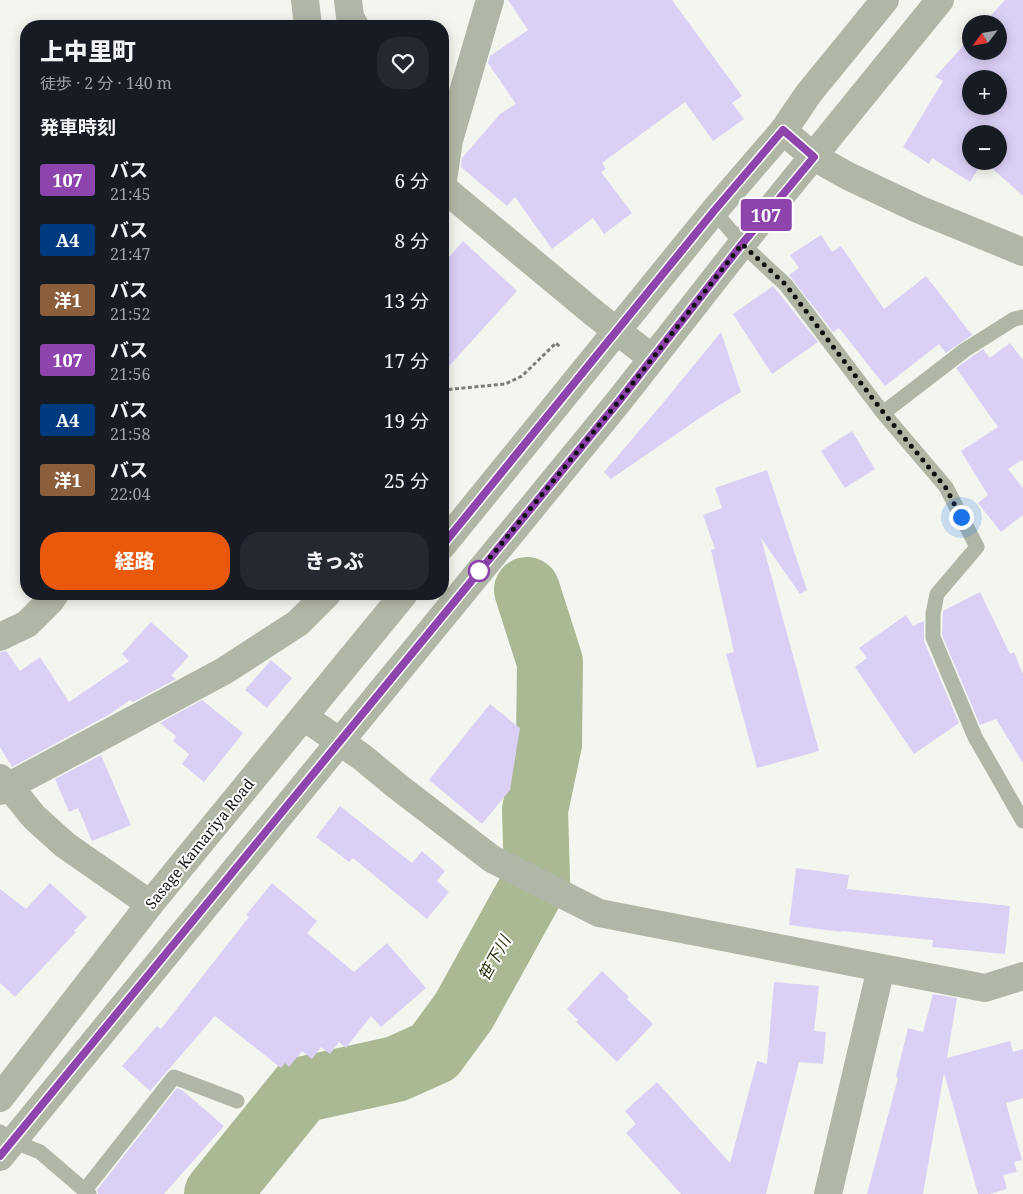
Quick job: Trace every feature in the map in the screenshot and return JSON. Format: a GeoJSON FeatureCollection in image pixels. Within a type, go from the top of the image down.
{"type":"FeatureCollection","features":[{"type":"Feature","properties":{"kind":"street"},"geometry":{"type":"LineString","coordinates":[[305,0],[307,20]]}},
{"type":"Feature","properties":{"kind":"street"},"geometry":{"type":"LineString","coordinates":[[348,0],[351,20]]}},
{"type":"Feature","properties":{"kind":"street"},"geometry":{"type":"LineString","coordinates":[[449,140],[490,0]]}},
{"type":"Feature","properties":{"kind":"street"},"geometry":{"type":"LineString","coordinates":[[449,537],[714,211],[783,130],[809,93],[885,0]]}},
{"type":"Feature","properties":{"kind":"street"},"geometry":{"type":"LineString","coordinates":[[4,1143],[339,742],[613,408],[742,244],[940,0]]}},
{"type":"Feature","properties":{"kind":"street"},"geometry":{"type":"LineString","coordinates":[[783,130],[814,157],[848,176],[918,209],[1023,252]]}},
{"type":"Feature","properties":{"kind":"street"},"geometry":{"type":"LineString","coordinates":[[449,193],[594,314],[652,358]]}},
{"type":"Feature","properties":{"kind":"street"},"geometry":{"type":"LineString","coordinates":[[0,637],[28,624],[51,600]]}},
{"type":"Feature","properties":{"kind":"street"},"geometry":{"type":"LineString","coordinates":[[150,904],[65,845],[3,785],[224,671],[298,623],[322,600]]}},
{"type":"Feature","properties":{"kind":"street","name":"Sasage Kamariya Road"},"geometry":{"type":"LineString","coordinates":[[0,1098],[150,904],[399,600]]}},
{"type":"Feature","properties":{"kind":"street"},"geometry":{"type":"LineString","coordinates":[[304,717],[362,756],[397,786],[492,859],[599,913],[985,988],[1023,976]]}},
{"type":"Feature","properties":{"kind":"street"},"geometry":{"type":"LineString","coordinates":[[828,1194],[881,968]]}},
{"type":"Feature","properties":{"kind":"lane"},"geometry":{"type":"LineString","coordinates":[[714,211],[742,244],[786,285],[883,412],[946,488],[976,547],[937,594],[933,614],[932,636],[975,737],[1023,822]]}},
{"type":"Feature","properties":{"kind":"lane"},"geometry":{"type":"LineString","coordinates":[[883,412],[965,350],[1014,319],[1023,317]]}},
{"type":"Feature","properties":{"kind":"lane"},"geometry":{"type":"LineString","coordinates":[[4,1143],[40,1152],[87,1192],[174,1077],[238,1101]]}},
{"type":"Feature","properties":{"kind":"path"},"geometry":{"type":"LineString","coordinates":[[449,389],[505,384],[522,376],[556,343],[565,352]]}},
{"type":"Feature","properties":{"kind":"building"},"geometry":{"type":"Polygon","coordinates":[[[508,0],[672,0],[742,96],[732,103],[744,119],[713,141],[685,102],[602,163],[606,169],[601,172],[632,213],[604,234],[593,218],[552,249],[515,197],[507,206],[461,167],[462,158],[500,114],[516,104],[488,63],[490,56],[528,30],[508,0]]]}},
{"type":"Feature","properties":{"kind":"building"},"geometry":{"type":"Polygon","coordinates":[[[1005,0],[1023,0],[1023,196],[994,170],[1007,170],[1007,125],[962,125],[962,170],[977,170],[970,182],[932,158],[929,164],[903,147],[943,81],[935,77],[962,47],[962,60],[1008,60],[1008,15],[991,15],[1005,0]]]}},
{"type":"Feature","properties":{"kind":"building"},"geometry":{"type":"Polygon","coordinates":[[[821,235],[832,252],[841,246],[884,309],[926,276],[972,335],[946,353],[939,344],[885,386],[839,328],[833,332],[789,275],[799,268],[790,255],[821,235]]]}},
{"type":"Feature","properties":{"kind":"building"},"geometry":{"type":"Polygon","coordinates":[[[463,241],[517,291],[449,366],[449,257],[463,241]]]}},
{"type":"Feature","properties":{"kind":"building"},"geometry":{"type":"Polygon","coordinates":[[[773,286],[818,342],[772,374],[733,314],[773,286]]]}},
{"type":"Feature","properties":{"kind":"building"},"geometry":{"type":"Polygon","coordinates":[[[721,332],[741,392],[611,479],[604,472],[721,332]]]}},
{"type":"Feature","properties":{"kind":"building"},"geometry":{"type":"Polygon","coordinates":[[[1010,343],[1023,360],[1023,462],[1022,460],[1008,469],[1023,488],[1023,515],[1001,532],[978,503],[988,495],[961,451],[998,427],[956,368],[983,349],[990,358],[1010,343]]]}},
{"type":"Feature","properties":{"kind":"building"},"geometry":{"type":"Polygon","coordinates":[[[852,431],[875,469],[845,488],[821,451],[852,431]]]}},
{"type":"Feature","properties":{"kind":"building"},"geometry":{"type":"Polygon","coordinates":[[[767,470],[807,590],[800,594],[761,538],[819,751],[757,768],[726,654],[734,652],[711,550],[715,549],[703,515],[722,508],[715,488],[767,470]]]}},
{"type":"Feature","properties":{"kind":"building"},"geometry":{"type":"Polygon","coordinates":[[[980,592],[1010,654],[1014,652],[1023,674],[1023,763],[996,719],[980,725],[942,635],[943,611],[980,592]]]}},
{"type":"Feature","properties":{"kind":"building"},"geometry":{"type":"Polygon","coordinates":[[[906,615],[913,626],[924,621],[924,641],[959,723],[914,754],[855,667],[867,658],[859,648],[906,615]]]}},
{"type":"Feature","properties":{"kind":"building"},"geometry":{"type":"Polygon","coordinates":[[[151,622],[189,656],[171,676],[176,679],[133,702],[130,700],[110,714],[12,767],[0,747],[0,652],[6,651],[20,671],[40,657],[69,702],[129,661],[122,654],[151,622]]]}},
{"type":"Feature","properties":{"kind":"building"},"geometry":{"type":"Polygon","coordinates":[[[271,660],[292,678],[267,708],[245,690],[271,660]]]}},
{"type":"Feature","properties":{"kind":"building"},"geometry":{"type":"Polygon","coordinates":[[[202,700],[243,733],[204,782],[182,764],[189,754],[173,741],[176,736],[160,723],[202,700]]]}},
{"type":"Feature","properties":{"kind":"building"},"geometry":{"type":"Polygon","coordinates":[[[490,704],[520,728],[510,790],[482,824],[429,780],[490,704]]]}},
{"type":"Feature","properties":{"kind":"building"},"geometry":{"type":"Polygon","coordinates":[[[101,755],[131,825],[92,841],[78,808],[69,812],[55,779],[101,755]]]}},
{"type":"Feature","properties":{"kind":"building"},"geometry":{"type":"Polygon","coordinates":[[[340,806],[412,863],[422,851],[445,871],[437,881],[449,892],[427,919],[353,858],[349,862],[316,837],[340,806]]]}},
{"type":"Feature","properties":{"kind":"building"},"geometry":{"type":"Polygon","coordinates":[[[796,868],[849,875],[847,889],[1010,906],[1005,954],[932,947],[933,940],[789,925],[796,868]]]}},
{"type":"Feature","properties":{"kind":"building"},"geometry":{"type":"Polygon","coordinates":[[[50,883],[87,917],[74,931],[76,932],[15,997],[0,983],[0,889],[26,909],[50,883]]]}},
{"type":"Feature","properties":{"kind":"building"},"geometry":{"type":"Polygon","coordinates":[[[272,883],[317,921],[307,933],[354,972],[387,943],[426,988],[381,1027],[371,1016],[346,1048],[339,1042],[330,1054],[321,1047],[312,1059],[302,1051],[289,1067],[285,1063],[281,1068],[215,1016],[150,1091],[122,1066],[157,1026],[161,1029],[249,917],[246,915],[272,883]]]}},
{"type":"Feature","properties":{"kind":"building"},"geometry":{"type":"Polygon","coordinates":[[[602,971],[653,1024],[617,1062],[576,1022],[578,1020],[567,1009],[602,971]]]}},
{"type":"Feature","properties":{"kind":"building"},"geometry":{"type":"Polygon","coordinates":[[[774,982],[819,986],[814,1031],[826,1032],[823,1064],[799,1062],[766,1194],[681,1194],[626,1133],[636,1124],[625,1111],[657,1082],[730,1163],[757,1061],[767,1064],[774,982]]]}},
{"type":"Feature","properties":{"kind":"building"},"geometry":{"type":"Polygon","coordinates":[[[933,994],[957,998],[947,1058],[1010,1041],[1013,1052],[1023,1049],[1023,1098],[1006,1103],[1022,1160],[1014,1162],[1017,1172],[1003,1175],[1007,1189],[990,1194],[978,1194],[944,1073],[923,1194],[867,1194],[898,1078],[896,1077],[908,1028],[923,1032],[933,994]]]}},
{"type":"Feature","properties":{"kind":"building"},"geometry":{"type":"Polygon","coordinates":[[[177,1088],[182,1090],[224,1126],[164,1194],[98,1194],[97,1190],[177,1088]]]}},
{"type":"Feature","properties":{"kind":"waterway","name":"笹下川"},"geometry":{"type":"LineString","coordinates":[[217,1194],[301,1090],[396,1069],[434,1052],[464,1011],[537,879],[535,810],[549,744],[550,662],[527,590]]}},
{"type":"Feature","properties":{"kind":"bus line","name":"107"},"geometry":{"type":"LineString","coordinates":[[0,1156],[619,401],[742,244],[814,157],[783,130],[714,211],[449,537]]}},
{"type":"Feature","properties":{"kind":"route"},"geometry":{"type":"LineString","coordinates":[[479,571],[619,401],[742,244],[786,285],[883,412],[946,488],[961,517]]}}]}
